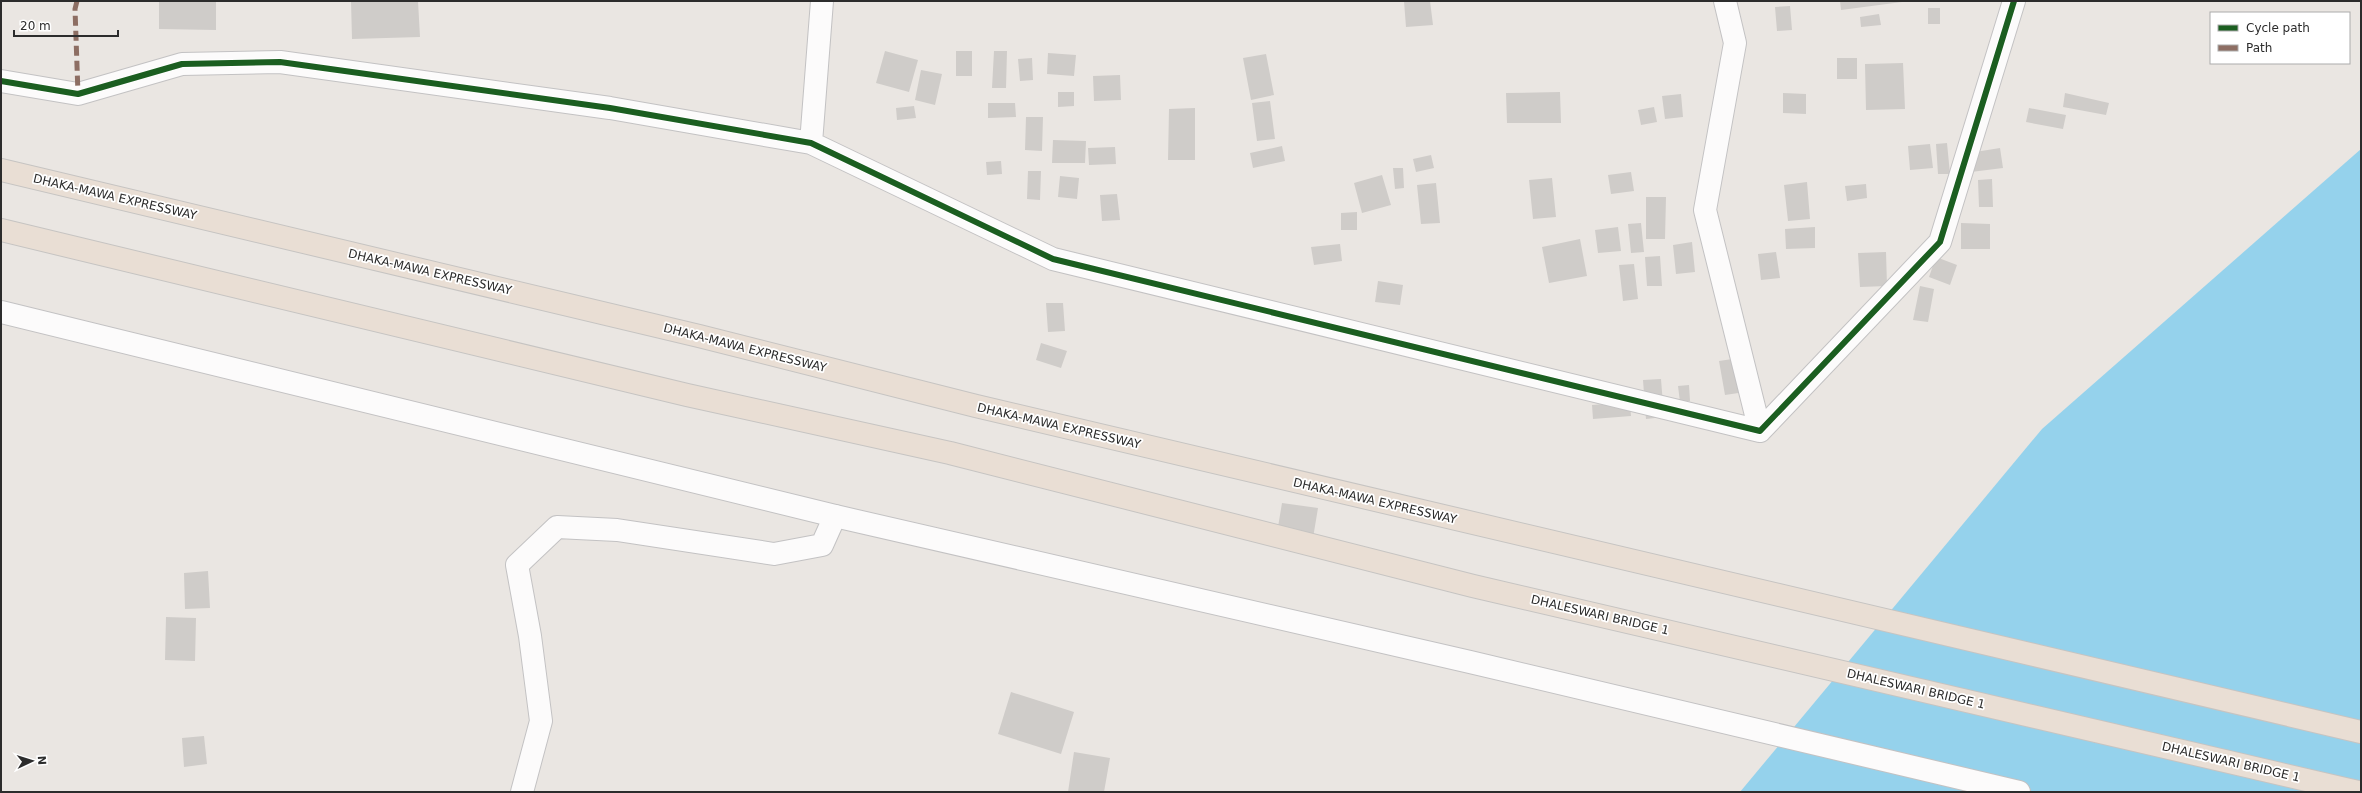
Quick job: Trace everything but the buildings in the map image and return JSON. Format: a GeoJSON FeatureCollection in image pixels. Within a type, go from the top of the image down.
{"type":"FeatureCollection","features":[{"type":"Feature","properties":{"kind":"highway","name":"DHAKA-MAWA EXPRESSWAY"},"geometry":{"type":"LineString","coordinates":[[1,170],[699,336],[976,406],[1489,528],[2361,732]]}},
{"type":"Feature","properties":{"kind":"highway","name":"DHALESWARI BRIDGE 1"},"geometry":{"type":"LineString","coordinates":[[1,230],[679,393],[950,452],[1473,586],[2358,792]]}},
{"type":"Feature","properties":{"kind":"street"},"geometry":{"type":"LineString","coordinates":[[811,143],[822,1]]}},
{"type":"Feature","properties":{"kind":"street"},"geometry":{"type":"LineString","coordinates":[[1725,1],[1735,42],[1705,210],[1760,431]]}},
{"type":"Feature","properties":{"kind":"street"},"geometry":{"type":"LineString","coordinates":[[1760,431],[1940,242],[2014,1]]}},
{"type":"Feature","properties":{"kind":"street"},"geometry":{"type":"LineString","coordinates":[[1,81],[78,94],[182,64],[280,62],[610,108],[811,143],[1053,259],[1760,431]]}},
{"type":"Feature","properties":{"kind":"street"},"geometry":{"type":"LineString","coordinates":[[1,312],[835,516],[1470,662],[2018,792]]}},
{"type":"Feature","properties":{"kind":"street"},"geometry":{"type":"LineString","coordinates":[[522,792],[541,722],[530,636],[517,565],[557,527],[617,530],[774,554],[822,546],[835,516]]}},
{"type":"Feature","properties":{"kind":"water"},"geometry":{"type":"Polygon","coordinates":[[[2361,149],[2361,792],[1740,792],[2042,429],[2361,149]]]}},
{"type":"Feature","properties":{"kind":"marked path"},"geometry":{"type":"LineString","coordinates":[[77,1],[75,9],[78,94]]}},
{"type":"Feature","properties":{"kind":"cycle path"},"geometry":{"type":"LineString","coordinates":[[1,81],[78,94],[182,64],[280,62],[610,108],[811,143],[1053,259],[1760,431],[1940,242],[2014,1]]}}]}
